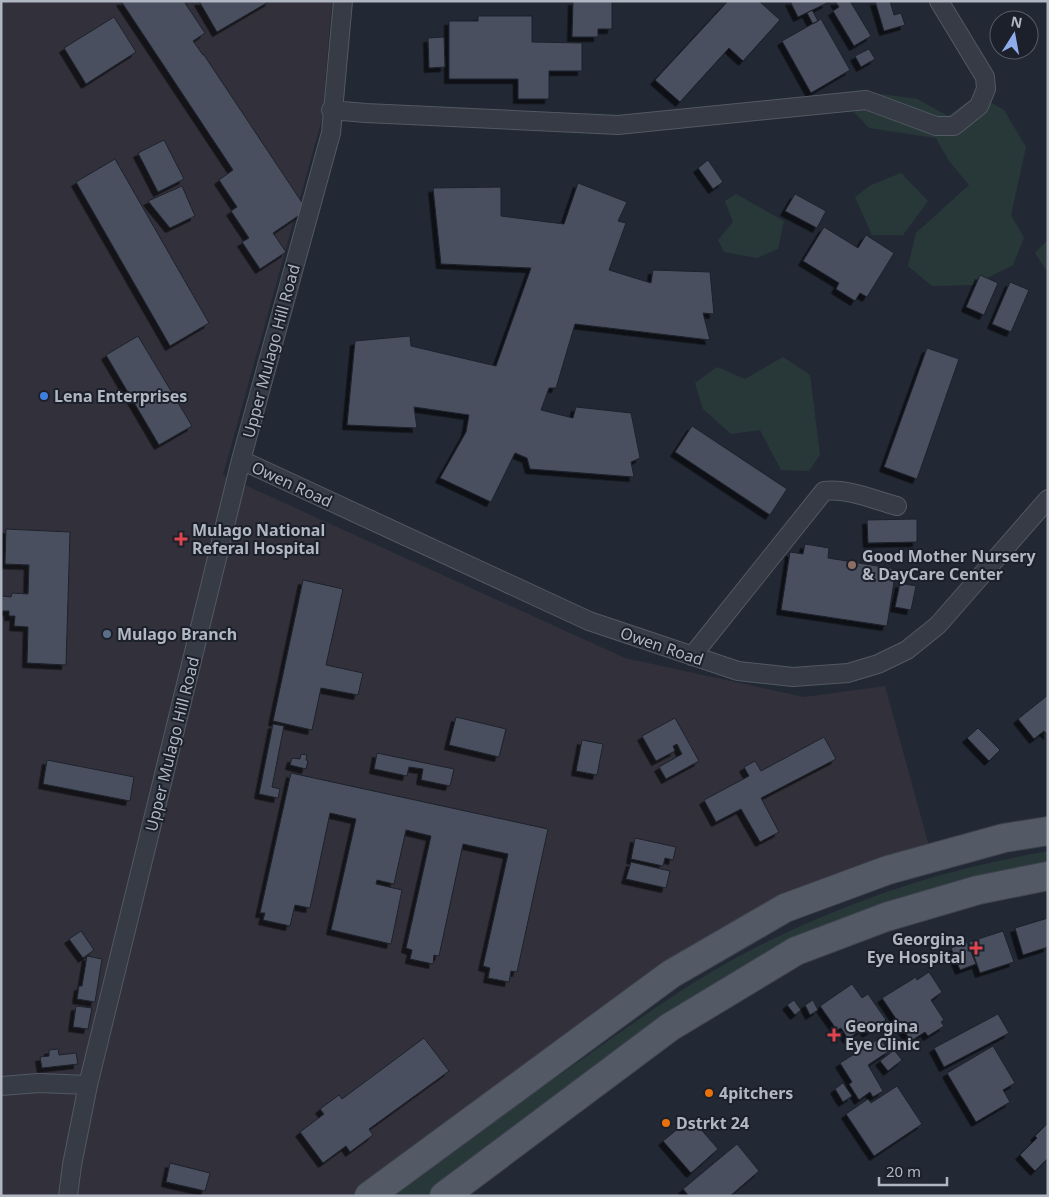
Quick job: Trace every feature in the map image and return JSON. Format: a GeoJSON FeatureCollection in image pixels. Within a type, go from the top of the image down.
{"type":"FeatureCollection","features":[{"type":"Feature","properties":{"kind":"main road"},"geometry":{"type":"LineString","coordinates":[[368,1196],[671,974],[785,908],[888,870],[1004,838],[1048,831]]}},
{"type":"Feature","properties":{"kind":"main road"},"geometry":{"type":"LineString","coordinates":[[444,1196],[670,1027],[796,951],[904,912],[978,890],[1048,876]]}},
{"type":"Feature","properties":{"kind":"main road"},"geometry":{"type":"LineString","coordinates":[[642,995],[670,1027]]}},
{"type":"Feature","properties":{"kind":"street","name":"Upper Mulago Hill Road"},"geometry":{"type":"LineString","coordinates":[[68,1196],[72,1165],[88,1085],[241,460],[330,132],[343,1]]}},
{"type":"Feature","properties":{"kind":"street"},"geometry":{"type":"LineString","coordinates":[[332,110],[618,125],[866,100],[936,126],[954,126],[979,106],[986,89],[985,77],[939,1]]}},
{"type":"Feature","properties":{"kind":"street","name":"Owen Road"},"geometry":{"type":"LineString","coordinates":[[241,460],[589,621],[738,671],[792,677],[848,674],[878,664],[907,650],[938,625],[1048,499]]}},
{"type":"Feature","properties":{"kind":"street"},"geometry":{"type":"LineString","coordinates":[[692,656],[824,491],[846,492],[897,506]]}},
{"type":"Feature","properties":{"kind":"street"},"geometry":{"type":"LineString","coordinates":[[1,1086],[39,1082],[88,1085]]}},
{"type":"Feature","properties":{"kind":"shaded area","name":"Mulago National Referal Hospital"},"geometry":{"type":"Polygon","coordinates":[[[1,1],[332,1],[322,119],[223,475],[625,658],[804,697],[885,686],[929,846],[833,877],[441,1133],[353,1196],[1,1196],[1,1]]]}},
{"type":"Feature","properties":{"kind":"shaded area"},"geometry":{"type":"Polygon","coordinates":[[[866,92],[917,99],[948,116],[977,95],[1004,110],[1026,147],[1011,215],[1024,238],[1013,265],[973,285],[932,286],[908,266],[916,233],[969,185],[949,161],[936,138],[869,128],[854,112],[866,92]]]}},
{"type":"Feature","properties":{"kind":"shaded area"},"geometry":{"type":"Polygon","coordinates":[[[901,173],[928,201],[903,235],[872,235],[855,197],[871,185],[901,173]]]}},
{"type":"Feature","properties":{"kind":"shaded area"},"geometry":{"type":"Polygon","coordinates":[[[736,194],[784,221],[778,249],[757,258],[724,252],[718,240],[733,222],[725,201],[736,194]]]}},
{"type":"Feature","properties":{"kind":"shaded area"},"geometry":{"type":"Polygon","coordinates":[[[1048,240],[1048,273],[1035,253],[1048,240]]]}},
{"type":"Feature","properties":{"kind":"shaded area"},"geometry":{"type":"Polygon","coordinates":[[[783,357],[810,375],[820,455],[809,471],[781,470],[760,430],[731,434],[703,409],[695,383],[717,367],[745,379],[783,357]]]}},
{"type":"Feature","properties":{"kind":"shaded area"},"geometry":{"type":"Polygon","coordinates":[[[1048,851],[1048,866],[678,1012],[430,1196],[391,1196],[654,1009],[725,964],[775,938],[826,915],[878,895],[958,870],[1048,851]]]}},
{"type":"Feature","properties":{"kind":"building"},"geometry":{"type":"Polygon","coordinates":[[[121,1],[188,1],[185,3],[205,33],[193,41],[307,210],[273,233],[286,252],[260,269],[242,242],[249,238],[231,211],[237,207],[219,180],[233,170],[121,1]]]}},
{"type":"Feature","properties":{"kind":"building"},"geometry":{"type":"Polygon","coordinates":[[[199,1],[270,1],[217,32],[199,1]]]}},
{"type":"Feature","properties":{"kind":"building"},"geometry":{"type":"Polygon","coordinates":[[[573,1],[612,1],[612,29],[598,29],[598,37],[572,37],[573,1]]]}},
{"type":"Feature","properties":{"kind":"building"},"geometry":{"type":"Polygon","coordinates":[[[728,1],[759,1],[780,20],[743,61],[729,48],[680,102],[655,80],[728,1]]]}},
{"type":"Feature","properties":{"kind":"building"},"geometry":{"type":"Polygon","coordinates":[[[790,1],[826,1],[827,3],[798,17],[790,1]]]}},
{"type":"Feature","properties":{"kind":"building"},"geometry":{"type":"Polygon","coordinates":[[[835,1],[850,1],[871,36],[854,46],[833,11],[839,7],[835,1]]]}},
{"type":"Feature","properties":{"kind":"building"},"geometry":{"type":"Polygon","coordinates":[[[875,1],[890,1],[894,15],[901,13],[905,25],[884,31],[875,1]]]}},
{"type":"Feature","properties":{"kind":"building"},"geometry":{"type":"Polygon","coordinates":[[[812,10],[818,21],[813,24],[807,13],[812,10]]]}},
{"type":"Feature","properties":{"kind":"building"},"geometry":{"type":"Polygon","coordinates":[[[478,16],[532,16],[532,42],[582,43],[582,71],[549,71],[549,99],[518,99],[518,79],[449,79],[449,21],[478,21],[478,16]]]}},
{"type":"Feature","properties":{"kind":"building"},"geometry":{"type":"Polygon","coordinates":[[[114,17],[136,52],[86,84],[64,48],[114,17]]]}},
{"type":"Feature","properties":{"kind":"building"},"geometry":{"type":"Polygon","coordinates":[[[821,19],[850,70],[811,93],[782,41],[821,19]]]}},
{"type":"Feature","properties":{"kind":"building"},"geometry":{"type":"Polygon","coordinates":[[[444,37],[445,67],[429,68],[428,38],[444,37]]]}},
{"type":"Feature","properties":{"kind":"building"},"geometry":{"type":"Polygon","coordinates":[[[869,49],[875,59],[861,67],[855,56],[869,49]]]}},
{"type":"Feature","properties":{"kind":"building"},"geometry":{"type":"Polygon","coordinates":[[[164,140],[184,179],[158,192],[138,153],[164,140]]]}},
{"type":"Feature","properties":{"kind":"building"},"geometry":{"type":"Polygon","coordinates":[[[115,159],[209,323],[170,346],[76,182],[115,159]]]}},
{"type":"Feature","properties":{"kind":"building"},"geometry":{"type":"Polygon","coordinates":[[[708,160],[723,182],[713,189],[698,168],[708,160]]]}},
{"type":"Feature","properties":{"kind":"building"},"geometry":{"type":"Polygon","coordinates":[[[578,183],[627,202],[618,221],[626,223],[609,270],[651,283],[653,270],[710,272],[714,314],[703,313],[710,340],[575,324],[556,388],[549,388],[541,410],[573,418],[576,407],[631,413],[640,458],[631,462],[634,477],[530,469],[527,458],[515,453],[491,502],[440,478],[466,432],[469,415],[414,407],[417,428],[347,425],[355,341],[410,336],[411,346],[496,366],[531,268],[441,264],[433,188],[501,187],[501,216],[564,224],[578,183]]]}},
{"type":"Feature","properties":{"kind":"building"},"geometry":{"type":"Polygon","coordinates":[[[182,186],[195,216],[170,228],[148,201],[182,186]]]}},
{"type":"Feature","properties":{"kind":"building"},"geometry":{"type":"Polygon","coordinates":[[[795,194],[826,211],[817,228],[785,211],[795,194]]]}},
{"type":"Feature","properties":{"kind":"building"},"geometry":{"type":"Polygon","coordinates":[[[824,227],[858,248],[866,235],[894,253],[867,297],[860,293],[855,301],[836,289],[839,283],[803,261],[824,227]]]}},
{"type":"Feature","properties":{"kind":"building"},"geometry":{"type":"Polygon","coordinates":[[[980,275],[998,283],[984,315],[966,307],[980,275]]]}},
{"type":"Feature","properties":{"kind":"building"},"geometry":{"type":"Polygon","coordinates":[[[1010,282],[1029,290],[1011,332],[992,324],[1010,282]]]}},
{"type":"Feature","properties":{"kind":"building"},"geometry":{"type":"Polygon","coordinates":[[[138,336],[192,426],[159,445],[106,355],[138,336]]]}},
{"type":"Feature","properties":{"kind":"building"},"geometry":{"type":"Polygon","coordinates":[[[927,348],[959,359],[917,479],[884,467],[927,348]]]}},
{"type":"Feature","properties":{"kind":"building"},"geometry":{"type":"Polygon","coordinates":[[[692,426],[787,489],[770,515],[675,452],[692,426]]]}},
{"type":"Feature","properties":{"kind":"building"},"geometry":{"type":"Polygon","coordinates":[[[917,519],[917,542],[868,543],[867,520],[917,519]]]}},
{"type":"Feature","properties":{"kind":"building"},"geometry":{"type":"Polygon","coordinates":[[[6,529],[70,532],[66,665],[27,663],[28,627],[14,626],[15,616],[9,616],[9,611],[2,611],[2,596],[11,597],[12,593],[28,594],[29,565],[5,564],[6,529]]]}},
{"type":"Feature","properties":{"kind":"building"},"geometry":{"type":"Polygon","coordinates":[[[805,544],[829,548],[828,558],[896,569],[887,626],[781,610],[790,552],[803,554],[805,544]]]}},
{"type":"Feature","properties":{"kind":"building"},"geometry":{"type":"Polygon","coordinates":[[[303,580],[343,589],[326,665],[363,673],[358,695],[321,688],[312,730],[273,721],[303,580]]]}},
{"type":"Feature","properties":{"kind":"building"},"geometry":{"type":"Polygon","coordinates":[[[900,583],[916,586],[911,610],[895,607],[900,583]]]}},
{"type":"Feature","properties":{"kind":"building"},"geometry":{"type":"Polygon","coordinates":[[[1048,695],[1048,735],[1044,731],[1034,739],[1018,719],[1048,695]]]}},
{"type":"Feature","properties":{"kind":"building"},"geometry":{"type":"Polygon","coordinates":[[[456,717],[506,729],[499,757],[449,745],[456,717]]]}},
{"type":"Feature","properties":{"kind":"building"},"geometry":{"type":"Polygon","coordinates":[[[675,718],[699,761],[666,779],[659,767],[682,754],[677,744],[673,746],[675,751],[656,761],[642,736],[675,718]]]}},
{"type":"Feature","properties":{"kind":"building"},"geometry":{"type":"Polygon","coordinates":[[[273,724],[284,726],[272,787],[280,789],[278,798],[259,794],[273,724]]]}},
{"type":"Feature","properties":{"kind":"building"},"geometry":{"type":"Polygon","coordinates":[[[978,728],[1000,750],[989,761],[967,738],[978,728]]]}},
{"type":"Feature","properties":{"kind":"building"},"geometry":{"type":"Polygon","coordinates":[[[824,737],[836,759],[761,798],[779,832],[760,842],[741,809],[716,822],[704,800],[749,776],[744,767],[755,761],[761,771],[824,737]]]}},
{"type":"Feature","properties":{"kind":"building"},"geometry":{"type":"Polygon","coordinates":[[[582,740],[603,744],[597,775],[576,771],[582,740]]]}},
{"type":"Feature","properties":{"kind":"building"},"geometry":{"type":"Polygon","coordinates":[[[377,753],[454,769],[450,786],[421,780],[423,769],[409,767],[407,776],[374,769],[377,753]]]}},
{"type":"Feature","properties":{"kind":"building"},"geometry":{"type":"Polygon","coordinates":[[[301,754],[307,755],[306,769],[290,765],[292,758],[300,759],[301,754]]]}},
{"type":"Feature","properties":{"kind":"building"},"geometry":{"type":"Polygon","coordinates":[[[47,760],[134,777],[130,801],[43,784],[47,760]]]}},
{"type":"Feature","properties":{"kind":"building"},"geometry":{"type":"Polygon","coordinates":[[[291,773],[548,829],[517,972],[511,971],[509,982],[488,978],[490,968],[483,966],[508,854],[463,844],[439,956],[434,955],[433,964],[410,959],[412,950],[406,948],[431,836],[406,830],[394,884],[377,880],[376,884],[402,890],[391,944],[331,930],[356,819],[330,813],[310,908],[295,905],[290,926],[263,920],[265,913],[260,913],[291,773]]]}},
{"type":"Feature","properties":{"kind":"building"},"geometry":{"type":"Polygon","coordinates":[[[635,838],[676,847],[673,860],[665,858],[663,866],[631,859],[635,838]]]}},
{"type":"Feature","properties":{"kind":"building"},"geometry":{"type":"Polygon","coordinates":[[[631,862],[670,871],[666,888],[626,879],[631,862]]]}},
{"type":"Feature","properties":{"kind":"building"},"geometry":{"type":"Polygon","coordinates":[[[1048,918],[1048,947],[1023,955],[1015,928],[1048,918]]]}},
{"type":"Feature","properties":{"kind":"building"},"geometry":{"type":"Polygon","coordinates":[[[81,931],[94,950],[83,958],[69,939],[81,931]]]}},
{"type":"Feature","properties":{"kind":"building"},"geometry":{"type":"Polygon","coordinates":[[[1003,931],[1014,962],[980,973],[969,942],[1003,931]]]}},
{"type":"Feature","properties":{"kind":"building"},"geometry":{"type":"Polygon","coordinates":[[[967,942],[976,964],[960,970],[951,948],[967,942]]]}},
{"type":"Feature","properties":{"kind":"building"},"geometry":{"type":"Polygon","coordinates":[[[87,956],[102,959],[95,1002],[77,999],[79,986],[82,986],[87,956]]]}},
{"type":"Feature","properties":{"kind":"building"},"geometry":{"type":"Polygon","coordinates":[[[929,972],[942,992],[931,1000],[944,1020],[941,1022],[944,1026],[928,1036],[925,1032],[911,1041],[882,998],[916,977],[917,980],[929,972]]]}},
{"type":"Feature","properties":{"kind":"building"},"geometry":{"type":"Polygon","coordinates":[[[852,984],[862,998],[868,994],[886,1020],[867,1033],[864,1028],[848,1039],[841,1028],[837,1030],[820,1006],[852,984]]]}},
{"type":"Feature","properties":{"kind":"building"},"geometry":{"type":"Polygon","coordinates":[[[794,1000],[801,1010],[795,1015],[787,1005],[794,1000]]]}},
{"type":"Feature","properties":{"kind":"building"},"geometry":{"type":"Polygon","coordinates":[[[813,1000],[818,1010],[810,1015],[805,1005],[813,1000]]]}},
{"type":"Feature","properties":{"kind":"building"},"geometry":{"type":"Polygon","coordinates":[[[76,1006],[92,1008],[88,1029],[73,1027],[76,1006]]]}},
{"type":"Feature","properties":{"kind":"building"},"geometry":{"type":"Polygon","coordinates":[[[998,1014],[1009,1033],[944,1067],[934,1048],[998,1014]]]}},
{"type":"Feature","properties":{"kind":"building"},"geometry":{"type":"Polygon","coordinates":[[[424,1038],[449,1071],[369,1129],[373,1135],[350,1152],[346,1146],[323,1163],[300,1132],[324,1114],[320,1109],[339,1095],[342,1099],[424,1038]]]}},
{"type":"Feature","properties":{"kind":"building"},"geometry":{"type":"Polygon","coordinates":[[[880,1038],[889,1051],[868,1065],[883,1091],[873,1097],[870,1092],[859,1100],[849,1084],[852,1082],[840,1063],[880,1038]]]}},
{"type":"Feature","properties":{"kind":"building"},"geometry":{"type":"Polygon","coordinates":[[[993,1046],[1015,1083],[1003,1090],[1010,1102],[976,1122],[947,1073],[993,1046]]]}},
{"type":"Feature","properties":{"kind":"building"},"geometry":{"type":"Polygon","coordinates":[[[58,1049],[59,1055],[76,1053],[78,1064],[42,1068],[40,1057],[49,1056],[49,1050],[58,1049]]]}},
{"type":"Feature","properties":{"kind":"building"},"geometry":{"type":"Polygon","coordinates":[[[894,1050],[902,1060],[888,1071],[880,1061],[894,1050]]]}},
{"type":"Feature","properties":{"kind":"building"},"geometry":{"type":"Polygon","coordinates":[[[843,1083],[852,1096],[843,1102],[835,1089],[843,1083]]]}},
{"type":"Feature","properties":{"kind":"building"},"geometry":{"type":"Polygon","coordinates":[[[897,1086],[922,1124],[874,1156],[846,1114],[868,1099],[871,1103],[897,1086]]]}},
{"type":"Feature","properties":{"kind":"building"},"geometry":{"type":"Polygon","coordinates":[[[691,1118],[718,1149],[691,1173],[663,1141],[691,1118]]]}},
{"type":"Feature","properties":{"kind":"building"},"geometry":{"type":"Polygon","coordinates":[[[1048,1123],[1048,1158],[1035,1171],[1020,1155],[1037,1138],[1035,1136],[1048,1123]]]}},
{"type":"Feature","properties":{"kind":"building"},"geometry":{"type":"Polygon","coordinates":[[[737,1144],[759,1171],[730,1196],[689,1196],[683,1189],[737,1144]]]}},
{"type":"Feature","properties":{"kind":"building"},"geometry":{"type":"Polygon","coordinates":[[[170,1163],[210,1173],[205,1191],[166,1182],[170,1163]]]}},
{"type":"Feature","properties":{"kind":"place","name":"Lena Enterprises"},"geometry":{"type":"Point","coordinates":[44,396]}},
{"type":"Feature","properties":{"kind":"place","name":"Mulago National Referal Hospital"},"geometry":{"type":"Point","coordinates":[181,539]}},
{"type":"Feature","properties":{"kind":"place","name":"Good Mother Nursery & DayCare Center"},"geometry":{"type":"Point","coordinates":[852,565]}},
{"type":"Feature","properties":{"kind":"place","name":"Mulago Branch"},"geometry":{"type":"Point","coordinates":[107,634]}},
{"type":"Feature","properties":{"kind":"place","name":"Georgina Eye Hospital"},"geometry":{"type":"Point","coordinates":[976,948]}},
{"type":"Feature","properties":{"kind":"place","name":"Georgina Eye Clinic"},"geometry":{"type":"Point","coordinates":[834,1035]}},
{"type":"Feature","properties":{"kind":"place","name":"4pitchers"},"geometry":{"type":"Point","coordinates":[709,1093]}},
{"type":"Feature","properties":{"kind":"place","name":"Dstrkt 24"},"geometry":{"type":"Point","coordinates":[666,1123]}}]}
